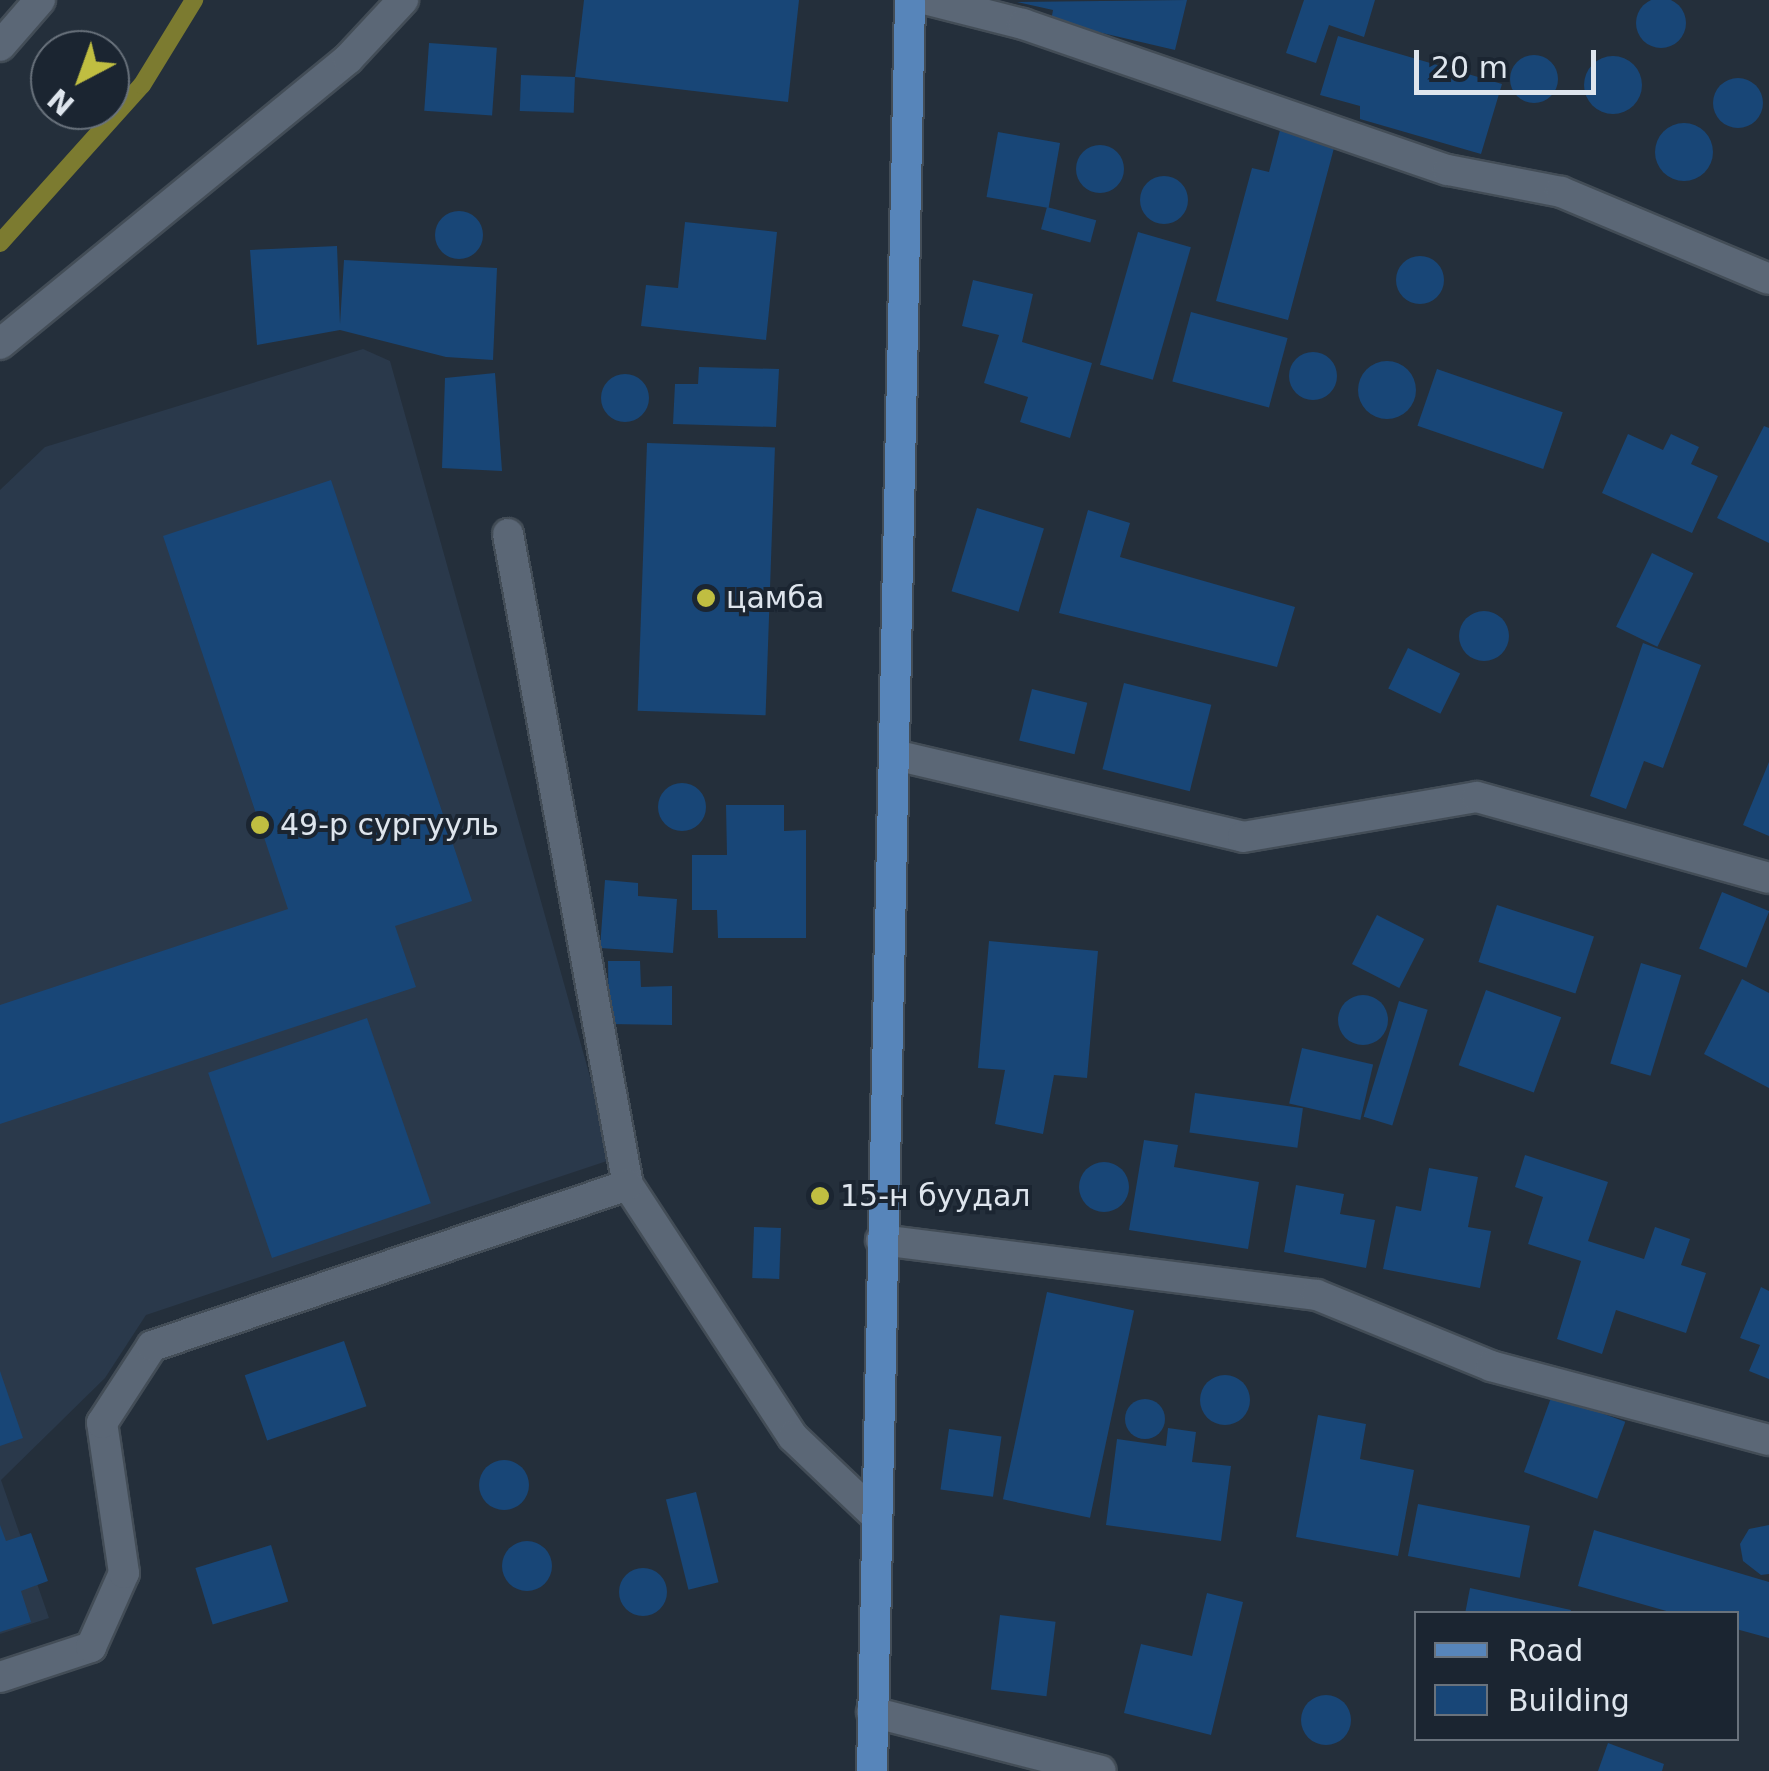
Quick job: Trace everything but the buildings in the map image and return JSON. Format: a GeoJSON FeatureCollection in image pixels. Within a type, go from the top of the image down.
{"type":"FeatureCollection","features":[{"type":"Feature","properties":{"kind":"main road"},"geometry":{"type":"LineString","coordinates":[[872,1771],[882,1240],[898,756],[910,0]]}},
{"type":"Feature","properties":{"kind":"street"},"geometry":{"type":"LineString","coordinates":[[0,46],[40,0]]}},
{"type":"Feature","properties":{"kind":"street"},"geometry":{"type":"LineString","coordinates":[[0,344],[348,59],[403,0]]}},
{"type":"Feature","properties":{"kind":"street"},"geometry":{"type":"LineString","coordinates":[[928,0],[1024,24],[1448,170],[1562,192],[1769,279]]}},
{"type":"Feature","properties":{"kind":"street"},"geometry":{"type":"LineString","coordinates":[[508,534],[628,1185],[793,1437],[876,1516]]}},
{"type":"Feature","properties":{"kind":"street"},"geometry":{"type":"LineString","coordinates":[[898,756],[1243,837],[1478,797],[1769,878]]}},
{"type":"Feature","properties":{"kind":"street"},"geometry":{"type":"LineString","coordinates":[[0,1677],[91,1647],[124,1572],[102,1423],[152,1346],[628,1185]]}},
{"type":"Feature","properties":{"kind":"street"},"geometry":{"type":"LineString","coordinates":[[882,1240],[1317,1296],[1491,1366],[1769,1440]]}},
{"type":"Feature","properties":{"kind":"street"},"geometry":{"type":"LineString","coordinates":[[872,1712],[1101,1771]]}},
{"type":"Feature","properties":{"kind":"shaded area","name":"49-р сургууль"},"geometry":{"type":"Polygon","coordinates":[[[363,349],[390,361],[613,1159],[146,1315],[105,1378],[1,1480],[49,1618],[0,1634],[0,490],[45,447],[363,349]]]}},
{"type":"Feature","properties":{"kind":"waterway"},"geometry":{"type":"LineString","coordinates":[[0,243],[142,85],[194,0]]}},
{"type":"Feature","properties":{"kind":"place","name":"цамба"},"geometry":{"type":"Point","coordinates":[706,598]}},
{"type":"Feature","properties":{"kind":"place","name":"49-р сургууль"},"geometry":{"type":"Point","coordinates":[260,825]}},
{"type":"Feature","properties":{"kind":"place","name":"15-н буудал"},"geometry":{"type":"Point","coordinates":[820,1196]}}]}
